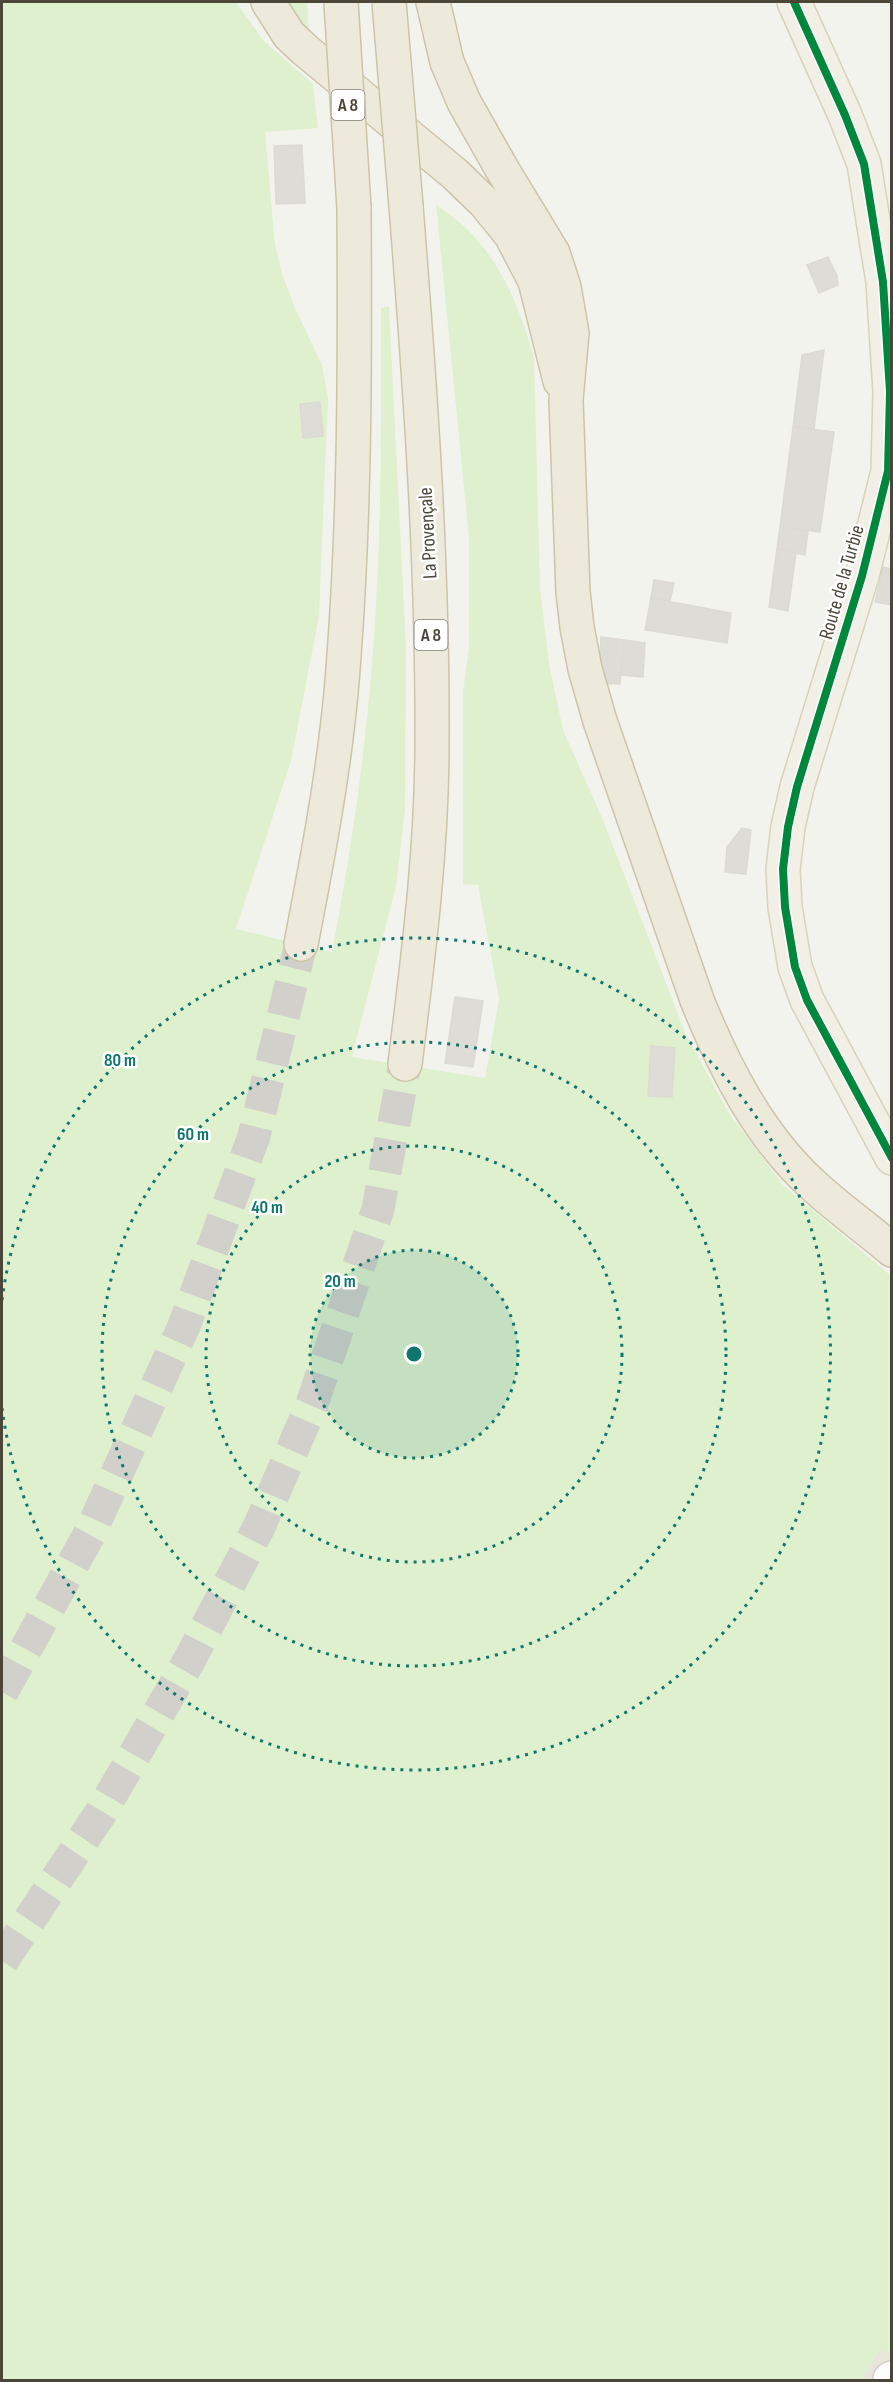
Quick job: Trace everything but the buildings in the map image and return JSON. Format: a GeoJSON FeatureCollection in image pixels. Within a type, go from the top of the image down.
{"type":"FeatureCollection","features":[{"type":"Feature","properties":{"kind":"highway"},"geometry":{"type":"LineString","coordinates":[[268,2],[289,35],[305,51],[455,174],[485,203],[511,235],[535,280],[566,400]]}},
{"type":"Feature","properties":{"kind":"highway","name":"A 8"},"geometry":{"type":"LineString","coordinates":[[301,944],[328,797],[341,696],[349,591],[354,458],[354,208],[340,2]]}},
{"type":"Feature","properties":{"kind":"highway","name":"La Provençale"},"geometry":{"type":"LineString","coordinates":[[389,2],[415,325],[430,588],[432,746],[428,850],[405,1064]]}},
{"type":"Feature","properties":{"kind":"highway"},"geometry":{"type":"LineString","coordinates":[[433,2],[435,19],[447,62],[464,102],[501,169],[553,253],[564,287],[572,333],[566,400],[573,592],[577,627],[585,669],[600,721],[697,999],[714,1041],[733,1078],[768,1133],[812,1184],[891,1250]]}},
{"type":"Feature","properties":{"kind":"main road","name":"Route de la Turbie"},"geometry":{"type":"LineString","coordinates":[[794,2],[864,164],[883,282],[890,392],[888,471],[862,576],[797,788],[788,828],[783,869],[785,907],[795,968],[807,1000],[891,1158]]}},
{"type":"Feature","properties":{"kind":"shaded area"},"geometry":{"type":"Polygon","coordinates":[[[880,2348],[891,2355],[891,2380],[861,2380],[880,2348]]]}},
{"type":"Feature","properties":{"kind":"green space"},"geometry":{"type":"Polygon","coordinates":[[[2,2],[236,2],[263,40],[313,84],[318,128],[265,132],[275,245],[282,274],[295,308],[322,365],[328,398],[319,616],[291,761],[236,929],[332,952],[354,822],[370,692],[379,530],[381,308],[389,306],[406,649],[405,810],[396,886],[352,1057],[485,1078],[499,999],[478,885],[463,884],[463,692],[469,647],[469,538],[436,204],[458,221],[488,253],[512,296],[530,343],[534,358],[540,587],[549,664],[563,730],[603,820],[685,1032],[728,1112],[783,1185],[891,1276],[891,2355],[880,2348],[861,2380],[2,2380],[2,2]]]}},
{"type":"Feature","properties":{"kind":"green space"},"geometry":{"type":"Polygon","coordinates":[[[284,2],[307,2],[309,35],[284,2]]]}},
{"type":"Feature","properties":{"kind":"tunnel"},"geometry":{"type":"LineString","coordinates":[[2,1692],[90,1533],[184,1326],[254,1136],[301,944]]}},
{"type":"Feature","properties":{"kind":"tunnel"},"geometry":{"type":"LineString","coordinates":[[2,1961],[100,1814],[190,1659],[259,1527],[312,1404],[378,1209],[405,1064]]}},
{"type":"Feature","properties":{"kind":"cycle path"},"geometry":{"type":"LineString","coordinates":[[794,2],[845,115],[864,164],[883,282],[890,392],[888,471],[862,576],[797,787],[788,827],[783,869],[785,907],[795,967],[807,1000],[892,1158]]}}]}
